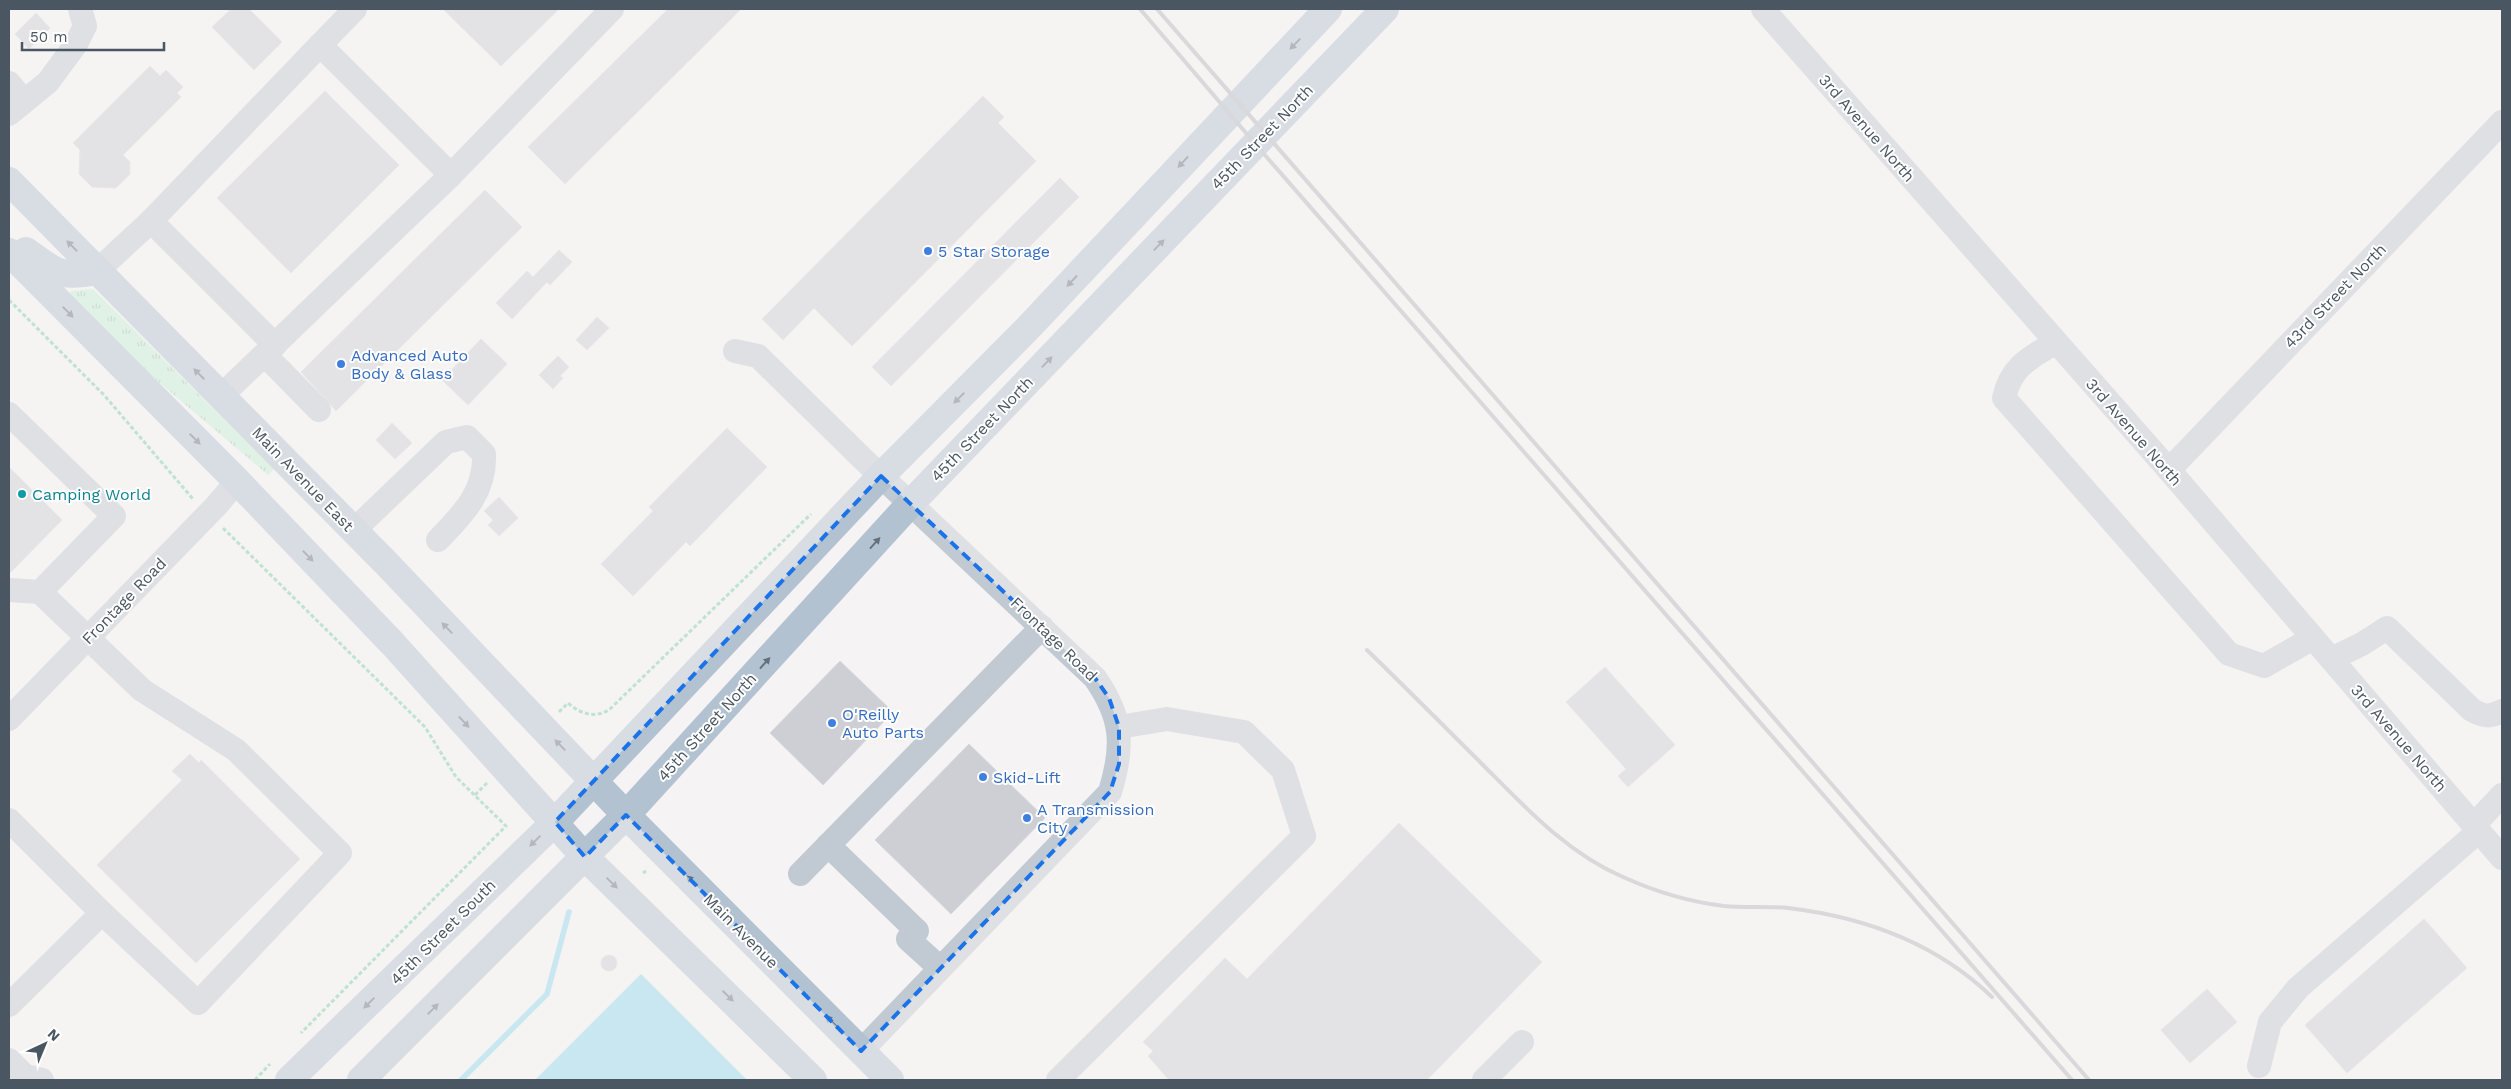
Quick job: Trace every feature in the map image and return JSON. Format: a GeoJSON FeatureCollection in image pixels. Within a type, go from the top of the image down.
{"type":"FeatureCollection","features":[{"type":"Feature","properties":{"kind":"main road"},"geometry":{"type":"LineString","coordinates":[[593,780],[881,476],[1028,328],[1328,9]]}},
{"type":"Feature","properties":{"kind":"main road","name":"45th Street North"},"geometry":{"type":"LineString","coordinates":[[585,856],[626,815],[910,504],[1385,9]]}},
{"type":"Feature","properties":{"kind":"main road","name":"Main Avenue East"},"geometry":{"type":"LineString","coordinates":[[9,181],[96,271],[222,396],[593,780]]}},
{"type":"Feature","properties":{"kind":"main road"},"geometry":{"type":"LineString","coordinates":[[9,235],[20,247],[55,272],[72,276],[96,271]]}},
{"type":"Feature","properties":{"kind":"main road"},"geometry":{"type":"LineString","coordinates":[[9,252],[394,644],[585,856],[813,1080]]}},
{"type":"Feature","properties":{"kind":"main road","name":"Main Avenue"},"geometry":{"type":"LineString","coordinates":[[593,780],[890,1080]]}},
{"type":"Feature","properties":{"kind":"main road","name":"45th Street South"},"geometry":{"type":"LineString","coordinates":[[282,1070],[554,822],[593,780]]}},
{"type":"Feature","properties":{"kind":"main road"},"geometry":{"type":"LineString","coordinates":[[361,1080],[585,856]]}},
{"type":"Feature","properties":{"kind":"street"},"geometry":{"type":"LineString","coordinates":[[12,110],[48,82],[76,44],[85,26],[80,9]]}},
{"type":"Feature","properties":{"kind":"street"},"geometry":{"type":"LineString","coordinates":[[96,271],[151,221],[355,9]]}},
{"type":"Feature","properties":{"kind":"street"},"geometry":{"type":"LineString","coordinates":[[222,396],[451,175],[612,9]]}},
{"type":"Feature","properties":{"kind":"street","name":"3rd Avenue North"},"geometry":{"type":"LineString","coordinates":[[1762,9],[2169,470],[2502,858]]}},
{"type":"Feature","properties":{"kind":"street"},"geometry":{"type":"LineString","coordinates":[[320,46],[451,175]]}},
{"type":"Feature","properties":{"kind":"street"},"geometry":{"type":"LineString","coordinates":[[9,83],[15,90],[12,110]]}},
{"type":"Feature","properties":{"kind":"street","name":"43rd Street North"},"geometry":{"type":"LineString","coordinates":[[2169,470],[2502,122]]}},
{"type":"Feature","properties":{"kind":"street"},"geometry":{"type":"LineString","coordinates":[[151,221],[270,350],[319,410]]}},
{"type":"Feature","properties":{"kind":"street"},"geometry":{"type":"LineString","coordinates":[[2056,342],[2025,362],[2008,381],[2004,398],[2229,654],[2264,666],[2313,638]]}},
{"type":"Feature","properties":{"kind":"street","name":"Frontage Road"},"geometry":{"type":"LineString","coordinates":[[735,351],[758,356],[910,504],[1095,678],[1109,698],[1119,727],[1119,764],[1110,792],[860,1051]]}},
{"type":"Feature","properties":{"kind":"street"},"geometry":{"type":"LineString","coordinates":[[9,414],[114,516],[40,592]]}},
{"type":"Feature","properties":{"kind":"street"},"geometry":{"type":"LineString","coordinates":[[353,531],[446,442],[467,438],[484,454],[485,467],[470,506],[438,540]]}},
{"type":"Feature","properties":{"kind":"street","name":"Frontage Road"},"geometry":{"type":"LineString","coordinates":[[9,719],[217,505],[236,481]]}},
{"type":"Feature","properties":{"kind":"street"},"geometry":{"type":"LineString","coordinates":[[9,590],[40,592],[142,690],[236,750],[340,854],[198,1003],[102,913],[9,820]]}},
{"type":"Feature","properties":{"kind":"street"},"geometry":{"type":"LineString","coordinates":[[800,874],[1042,627]]}},
{"type":"Feature","properties":{"kind":"street"},"geometry":{"type":"LineString","coordinates":[[2331,659],[2362,644],[2387,628],[2472,710],[2482,716],[2492,716],[2502,711]]}},
{"type":"Feature","properties":{"kind":"street"},"geometry":{"type":"LineString","coordinates":[[1058,1080],[1304,836],[1283,770],[1244,732],[1167,719],[1119,727]]}},
{"type":"Feature","properties":{"kind":"street"},"geometry":{"type":"LineString","coordinates":[[2260,1066],[2270,1022],[2298,988],[2476,828],[2502,795]]}},
{"type":"Feature","properties":{"kind":"street"},"geometry":{"type":"LineString","coordinates":[[828,845],[917,931],[908,939],[940,968]]}},
{"type":"Feature","properties":{"kind":"street"},"geometry":{"type":"LineString","coordinates":[[9,1006],[102,913]]}},
{"type":"Feature","properties":{"kind":"street"},"geometry":{"type":"LineString","coordinates":[[1484,1080],[1522,1042]]}},
{"type":"Feature","properties":{"kind":"street"},"geometry":{"type":"LineString","coordinates":[[9,1060],[25,1076],[42,1080]]}},
{"type":"Feature","properties":{"kind":"path"},"geometry":{"type":"LineString","coordinates":[[9,300],[104,396],[198,504]]}},
{"type":"Feature","properties":{"kind":"path"},"geometry":{"type":"LineString","coordinates":[[561,710],[568,703],[585,714],[604,713],[610,709],[815,510]]}},
{"type":"Feature","properties":{"kind":"path"},"geometry":{"type":"LineString","coordinates":[[223,528],[425,727],[456,777],[506,826],[297,1038]]}},
{"type":"Feature","properties":{"kind":"path"},"geometry":{"type":"LineString","coordinates":[[475,795],[487,782]]}},
{"type":"Feature","properties":{"kind":"path"},"geometry":{"type":"LineString","coordinates":[[255,1080],[282,1070]]}},
{"type":"Feature","properties":{"kind":"highlighted area"},"geometry":{"type":"Polygon","coordinates":[[[881,476],[1095,678],[1109,698],[1119,727],[1119,764],[1110,792],[861,1051],[626,815],[585,857],[555,822],[881,476]]]}},
{"type":"Feature","properties":{"kind":"green space"},"geometry":{"type":"Polygon","coordinates":[[[93,289],[274,469],[268,475],[128,356],[69,296],[71,291],[93,289]]]}},
{"type":"Feature","properties":{"kind":"water"},"geometry":{"type":"Polygon","coordinates":[[[641,974],[747,1080],[535,1080],[641,974]]]}},
{"type":"Feature","properties":{"kind":"building"},"geometry":{"type":"Polygon","coordinates":[[[231,9],[249,9],[282,42],[254,70],[212,27],[231,9]]]}},
{"type":"Feature","properties":{"kind":"building"},"geometry":{"type":"Polygon","coordinates":[[[443,9],[559,9],[501,66],[443,9]]]}},
{"type":"Feature","properties":{"kind":"building"},"geometry":{"type":"Polygon","coordinates":[[[668,9],[741,9],[565,184],[528,147],[668,9]]]}},
{"type":"Feature","properties":{"kind":"building"},"geometry":{"type":"Polygon","coordinates":[[[36,13],[50,28],[29,49],[15,34],[36,13]]]}},
{"type":"Feature","properties":{"kind":"building"},"geometry":{"type":"Polygon","coordinates":[[[150,66],[160,76],[166,70],[183,87],[177,93],[181,97],[123,155],[130,162],[130,174],[116,188],[92,187],[79,174],[80,150],[73,143],[150,66]]]}},
{"type":"Feature","properties":{"kind":"building"},"geometry":{"type":"Polygon","coordinates":[[[325,91],[399,165],[291,273],[217,198],[325,91]]]}},
{"type":"Feature","properties":{"kind":"building"},"geometry":{"type":"Polygon","coordinates":[[[983,96],[1004,117],[998,123],[1036,161],[852,346],[814,308],[783,340],[762,319],[983,96]]]}},
{"type":"Feature","properties":{"kind":"building"},"geometry":{"type":"Polygon","coordinates":[[[1060,178],[1079,197],[891,386],[872,367],[1060,178]]]}},
{"type":"Feature","properties":{"kind":"building"},"geometry":{"type":"Polygon","coordinates":[[[485,190],[522,227],[336,411],[301,372],[485,190]]]}},
{"type":"Feature","properties":{"kind":"building"},"geometry":{"type":"Polygon","coordinates":[[[559,250],[572,262],[550,285],[547,282],[512,319],[496,303],[527,271],[533,277],[559,250]]]}},
{"type":"Feature","properties":{"kind":"building"},"geometry":{"type":"Polygon","coordinates":[[[597,317],[609,328],[587,350],[576,340],[597,317]]]}},
{"type":"Feature","properties":{"kind":"building"},"geometry":{"type":"Polygon","coordinates":[[[481,339],[507,364],[468,405],[442,380],[481,339]]]}},
{"type":"Feature","properties":{"kind":"building"},"geometry":{"type":"Polygon","coordinates":[[[558,356],[569,367],[560,376],[563,378],[553,389],[539,375],[558,356]]]}},
{"type":"Feature","properties":{"kind":"building"},"geometry":{"type":"Polygon","coordinates":[[[392,423],[412,443],[395,459],[376,440],[392,423]]]}},
{"type":"Feature","properties":{"kind":"building"},"geometry":{"type":"Polygon","coordinates":[[[727,428],[767,467],[690,546],[686,542],[633,596],[601,564],[653,511],[649,507],[727,428]]]}},
{"type":"Feature","properties":{"kind":"building","name":"Camping World"},"geometry":{"type":"Polygon","coordinates":[[[9,467],[62,520],[9,574],[9,467]]]}},
{"type":"Feature","properties":{"kind":"building"},"geometry":{"type":"Polygon","coordinates":[[[499,497],[518,518],[499,536],[488,525],[493,520],[484,511],[499,497]]]}},
{"type":"Feature","properties":{"kind":"building","name":"O'Reilly Auto Parts"},"geometry":{"type":"Polygon","coordinates":[[[840,661],[893,712],[823,785],[770,733],[840,661]]]}},
{"type":"Feature","properties":{"kind":"building"},"geometry":{"type":"Polygon","coordinates":[[[1605,667],[1675,745],[1628,787],[1618,776],[1626,769],[1566,702],[1605,667]]]}},
{"type":"Feature","properties":{"kind":"building"},"geometry":{"type":"Polygon","coordinates":[[[969,744],[1045,818],[951,914],[875,840],[969,744]]]}},
{"type":"Feature","properties":{"kind":"building"},"geometry":{"type":"Polygon","coordinates":[[[190,754],[199,763],[201,760],[300,859],[196,963],[97,865],[182,780],[172,771],[190,754]]]}},
{"type":"Feature","properties":{"kind":"building"},"geometry":{"type":"Polygon","coordinates":[[[1399,823],[1542,962],[1427,1080],[1169,1080],[1148,1056],[1153,1051],[1143,1042],[1225,958],[1247,979],[1399,823]]]}},
{"type":"Feature","properties":{"kind":"building"},"geometry":{"type":"Polygon","coordinates":[[[2424,919],[2467,968],[2347,1073],[2305,1025],[2424,919]]]}},
{"type":"Feature","properties":{"kind":"building"},"geometry":{"type":"Polygon","coordinates":[[[606,955],[612,955],[617,960],[615,969],[606,971],[601,966],[601,960],[606,955]]]}},
{"type":"Feature","properties":{"kind":"building"},"geometry":{"type":"Polygon","coordinates":[[[2207,989],[2237,1022],[2190,1063],[2161,1030],[2207,989]]]}},
{"type":"Feature","properties":{"kind":"waterway"},"geometry":{"type":"LineString","coordinates":[[461,1080],[547,994],[569,912]]}},
{"type":"Feature","properties":{"kind":"railway"},"geometry":{"type":"LineString","coordinates":[[1140,9],[1264,154],[2072,1080]]}},
{"type":"Feature","properties":{"kind":"railway"},"geometry":{"type":"LineString","coordinates":[[1157,9],[2089,1080]]}},
{"type":"Feature","properties":{"kind":"railway"},"geometry":{"type":"LineString","coordinates":[[1367,650],[1548,828],[1583,855],[1603,867],[1647,887],[1698,902],[1732,907],[1788,908],[1844,918],[1871,926],[1923,947],[1970,978],[1992,997]]}},
{"type":"Feature","properties":{"kind":"place","name":"5 Star Storage"},"geometry":{"type":"Point","coordinates":[928,251]}},
{"type":"Feature","properties":{"kind":"place","name":"Advanced Auto Body & Glass"},"geometry":{"type":"Point","coordinates":[341,364]}},
{"type":"Feature","properties":{"kind":"place","name":"Camping World"},"geometry":{"type":"Point","coordinates":[22,494]}},
{"type":"Feature","properties":{"kind":"place","name":"O'Reilly Auto Parts"},"geometry":{"type":"Point","coordinates":[832,723]}},
{"type":"Feature","properties":{"kind":"place","name":"Skid-Lift"},"geometry":{"type":"Point","coordinates":[983,777]}},
{"type":"Feature","properties":{"kind":"place","name":"A Transmission City"},"geometry":{"type":"Point","coordinates":[1027,818]}}]}
